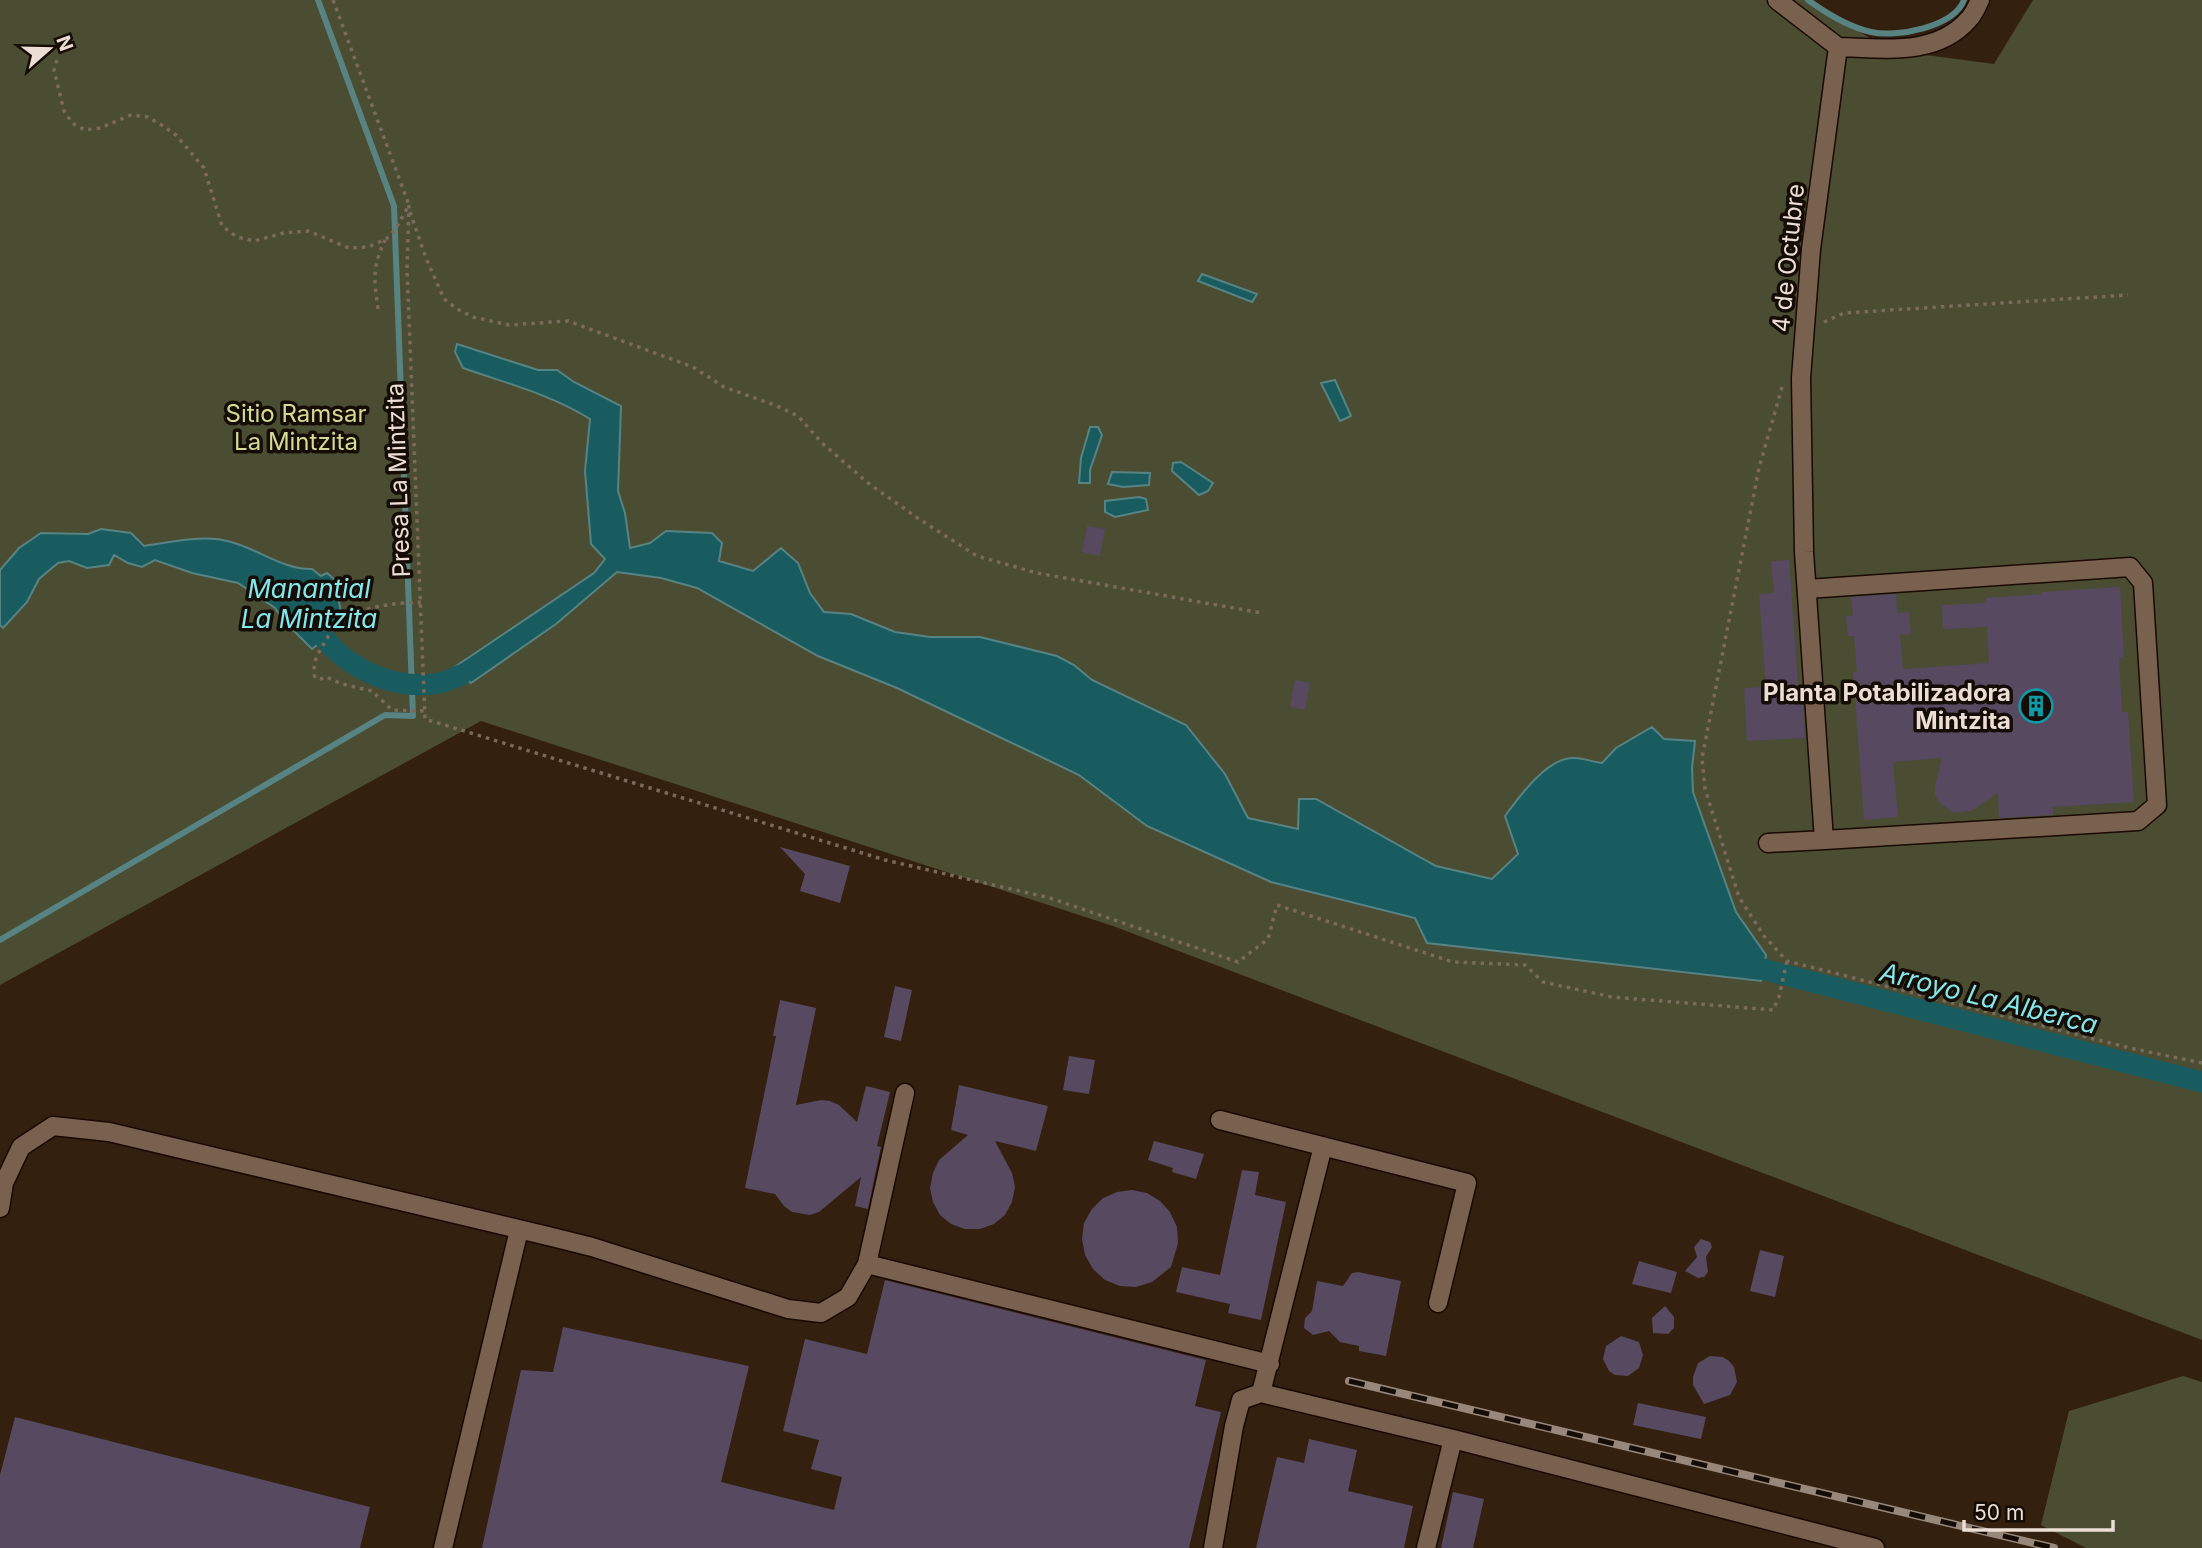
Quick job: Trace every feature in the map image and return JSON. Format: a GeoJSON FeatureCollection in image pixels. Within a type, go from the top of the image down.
{"type":"FeatureCollection","features":[{"type":"Feature","properties":{"kind":"street"},"geometry":{"type":"LineString","coordinates":[[1777,0],[1838,47],[1913,49],[1946,37],[1969,19],[1980,0]]}},
{"type":"Feature","properties":{"kind":"street","name":"4 de Octubre"},"geometry":{"type":"LineString","coordinates":[[1824,840],[1804,552],[1801,378],[1811,250],[1838,47]]}},
{"type":"Feature","properties":{"kind":"street"},"geometry":{"type":"LineString","coordinates":[[1768,843],[2138,821],[2157,805],[2143,583],[2130,567],[1807,589]]}},
{"type":"Feature","properties":{"kind":"street"},"geometry":{"type":"LineString","coordinates":[[0,1208],[5,1183],[22,1147],[53,1126],[109,1132],[592,1247],[788,1309],[821,1313],[848,1297],[867,1264],[905,1093]]}},
{"type":"Feature","properties":{"kind":"street"},"geometry":{"type":"LineString","coordinates":[[1220,1120],[1467,1183],[1438,1303]]}},
{"type":"Feature","properties":{"kind":"street"},"geometry":{"type":"LineString","coordinates":[[1261,1393],[1323,1146]]}},
{"type":"Feature","properties":{"kind":"street"},"geometry":{"type":"LineString","coordinates":[[443,1548],[519,1230]]}},
{"type":"Feature","properties":{"kind":"street"},"geometry":{"type":"LineString","coordinates":[[867,1264],[1270,1364]]}},
{"type":"Feature","properties":{"kind":"street"},"geometry":{"type":"LineString","coordinates":[[1213,1548],[1241,1400],[1261,1393],[1453,1439],[1808,1540],[1875,1548]]}},
{"type":"Feature","properties":{"kind":"street"},"geometry":{"type":"LineString","coordinates":[[1426,1548],[1453,1439]]}},
{"type":"Feature","properties":{"kind":"path"},"geometry":{"type":"LineString","coordinates":[[333,0],[409,205],[414,227],[444,299],[465,313],[488,321],[509,324],[568,321],[693,367],[724,387],[777,405],[798,415],[822,443],[869,483],[977,556],[1037,573],[1262,613]]}},
{"type":"Feature","properties":{"kind":"path"},"geometry":{"type":"LineString","coordinates":[[57,60],[54,70],[64,111],[72,123],[85,130],[100,128],[131,116],[148,117],[163,125],[176,135],[204,168],[222,226],[237,237],[254,241],[284,233],[308,231],[349,248],[368,247],[386,240]]}},
{"type":"Feature","properties":{"kind":"path"},"geometry":{"type":"LineString","coordinates":[[378,309],[373,272],[377,256],[409,205]]}},
{"type":"Feature","properties":{"kind":"path","name":"Presa La Mintzita"},"geometry":{"type":"LineString","coordinates":[[409,205],[407,269],[425,711]]}},
{"type":"Feature","properties":{"kind":"path"},"geometry":{"type":"LineString","coordinates":[[1805,330],[1844,313],[2128,295]]}},
{"type":"Feature","properties":{"kind":"path"},"geometry":{"type":"LineString","coordinates":[[1783,381],[1759,468],[1702,758],[1705,789],[1739,897],[1764,936],[1786,962],[2130,1048],[2202,1063]]}},
{"type":"Feature","properties":{"kind":"path"},"geometry":{"type":"LineString","coordinates":[[421,602],[369,609],[342,620],[319,651],[313,671],[315,678],[326,677],[341,684],[372,691],[392,710],[425,711],[425,719],[542,756],[885,860],[1050,898],[1238,962],[1268,939],[1277,905],[1453,962],[1525,965],[1542,982],[1612,997],[1773,1010],[1779,997],[1786,962]]}},
{"type":"Feature","properties":{"kind":"green space","name":"Sitio Ramsar La Mintzita"},"geometry":{"type":"Polygon","coordinates":[[[0,0],[1811,0],[1888,50],[1994,64],[2033,0],[2202,0],[2202,1340],[1113,926],[481,721],[0,985],[0,0]]]}},
{"type":"Feature","properties":{"kind":"green space"},"geometry":{"type":"Polygon","coordinates":[[[2183,1376],[2202,1382],[2202,1548],[2086,1548],[2041,1525],[2069,1411],[2183,1376]]]}},
{"type":"Feature","properties":{"kind":"water"},"geometry":{"type":"Polygon","coordinates":[[[1202,274],[1257,294],[1252,302],[1198,281],[1202,274]]]}},
{"type":"Feature","properties":{"kind":"water"},"geometry":{"type":"Polygon","coordinates":[[[457,344],[538,370],[557,370],[574,382],[621,406],[618,491],[625,513],[630,548],[650,543],[666,531],[712,533],[722,543],[719,561],[753,571],[781,548],[798,563],[810,593],[824,612],[851,614],[895,632],[930,637],[980,637],[1057,656],[1074,665],[1092,680],[1186,725],[1225,774],[1248,818],[1298,829],[1299,799],[1316,799],[1436,866],[1492,879],[1518,854],[1505,816],[1545,770],[1565,759],[1602,763],[1616,748],[1652,727],[1664,739],[1695,741],[1693,792],[1736,912],[1766,955],[1761,981],[1427,943],[1415,918],[1271,882],[1147,826],[1079,775],[897,688],[818,656],[697,588],[661,578],[617,572],[556,624],[471,683],[453,668],[594,573],[605,559],[591,544],[585,471],[590,419],[544,396],[463,368],[455,352],[457,344]]]}},
{"type":"Feature","properties":{"kind":"water"},"geometry":{"type":"Polygon","coordinates":[[[1335,380],[1351,416],[1340,421],[1321,383],[1335,380]]]}},
{"type":"Feature","properties":{"kind":"water"},"geometry":{"type":"Polygon","coordinates":[[[1090,427],[1098,427],[1102,435],[1090,470],[1090,483],[1079,483],[1081,458],[1090,427]]]}},
{"type":"Feature","properties":{"kind":"water"},"geometry":{"type":"Polygon","coordinates":[[[1181,462],[1213,483],[1208,491],[1199,495],[1172,471],[1173,463],[1181,462]]]}},
{"type":"Feature","properties":{"kind":"water"},"geometry":{"type":"Polygon","coordinates":[[[1112,472],[1150,473],[1149,485],[1123,487],[1108,484],[1112,472]]]}},
{"type":"Feature","properties":{"kind":"water"},"geometry":{"type":"Polygon","coordinates":[[[1139,497],[1146,499],[1148,510],[1115,517],[1105,512],[1105,501],[1139,497]]]}},
{"type":"Feature","properties":{"kind":"water","name":"Manantial La Mintzita"},"geometry":{"type":"Polygon","coordinates":[[[101,529],[131,533],[144,546],[188,540],[221,540],[241,545],[281,563],[312,569],[321,576],[327,573],[343,587],[338,597],[341,612],[325,639],[312,649],[283,620],[275,608],[238,583],[192,573],[155,560],[142,567],[114,555],[109,565],[87,568],[69,561],[58,563],[39,579],[27,602],[3,628],[0,625],[0,570],[19,548],[41,533],[88,534],[101,529]]]}},
{"type":"Feature","properties":{"kind":"building"},"geometry":{"type":"Polygon","coordinates":[[[1087,526],[1105,529],[1100,556],[1082,552],[1087,526]]]}},
{"type":"Feature","properties":{"kind":"building"},"geometry":{"type":"Polygon","coordinates":[[[1789,560],[1798,685],[1802,685],[1805,738],[1747,741],[1744,688],[1766,687],[1759,594],[1774,593],[1771,561],[1789,560]]]}},
{"type":"Feature","properties":{"kind":"building"},"geometry":{"type":"Polygon","coordinates":[[[2120,587],[2124,657],[2119,658],[2122,712],[2128,712],[2134,802],[2053,807],[2053,815],[1999,818],[1998,793],[1971,811],[1954,813],[1939,803],[1935,795],[1942,758],[1893,762],[1898,817],[1864,820],[1853,672],[1857,672],[1854,636],[1848,636],[1846,616],[1853,615],[1851,597],[1896,594],[1897,613],[1909,612],[1911,634],[1900,635],[1903,669],[1989,663],[1987,627],[1943,629],[1942,605],[1986,603],[1986,598],[2041,592],[2120,587]]]}},
{"type":"Feature","properties":{"kind":"building"},"geometry":{"type":"Polygon","coordinates":[[[1295,680],[1310,683],[1305,710],[1290,707],[1295,680]]]}},
{"type":"Feature","properties":{"kind":"building"},"geometry":{"type":"Polygon","coordinates":[[[780,847],[850,866],[840,903],[800,891],[805,874],[780,847]]]}},
{"type":"Feature","properties":{"kind":"building"},"geometry":{"type":"Polygon","coordinates":[[[895,986],[912,990],[901,1041],[884,1037],[895,986]]]}},
{"type":"Feature","properties":{"kind":"building"},"geometry":{"type":"Polygon","coordinates":[[[780,1000],[816,1008],[796,1105],[830,1101],[839,1105],[857,1122],[866,1086],[890,1092],[877,1146],[881,1147],[868,1209],[855,1206],[861,1177],[819,1212],[810,1215],[792,1212],[775,1194],[745,1188],[776,1036],[773,1036],[780,1000]]]}},
{"type":"Feature","properties":{"kind":"building"},"geometry":{"type":"Polygon","coordinates":[[[1069,1056],[1095,1060],[1089,1094],[1063,1090],[1069,1056]]]}},
{"type":"Feature","properties":{"kind":"building"},"geometry":{"type":"Polygon","coordinates":[[[959,1085],[1048,1106],[1036,1151],[995,1141],[1012,1173],[1015,1187],[1012,1202],[1005,1215],[994,1224],[980,1229],[965,1229],[951,1224],[940,1215],[930,1188],[939,1160],[968,1135],[951,1130],[959,1085]]]}},
{"type":"Feature","properties":{"kind":"building"},"geometry":{"type":"Polygon","coordinates":[[[1154,1141],[1204,1154],[1196,1179],[1172,1172],[1173,1168],[1148,1160],[1154,1141]]]}},
{"type":"Feature","properties":{"kind":"building"},"geometry":{"type":"Polygon","coordinates":[[[1242,1170],[1259,1172],[1255,1195],[1286,1202],[1261,1320],[1228,1313],[1230,1304],[1176,1292],[1182,1267],[1220,1275],[1242,1170]]]}},
{"type":"Feature","properties":{"kind":"building"},"geometry":{"type":"Polygon","coordinates":[[[1132,1190],[1147,1193],[1160,1201],[1170,1212],[1177,1227],[1178,1243],[1171,1267],[1152,1282],[1136,1287],[1120,1286],[1105,1280],[1093,1269],[1085,1255],[1082,1239],[1084,1223],[1092,1209],[1103,1198],[1132,1190]]]}},
{"type":"Feature","properties":{"kind":"building"},"geometry":{"type":"Polygon","coordinates":[[[1701,1239],[1710,1242],[1712,1247],[1706,1257],[1708,1272],[1704,1277],[1698,1278],[1685,1271],[1697,1257],[1694,1247],[1701,1239]]]}},
{"type":"Feature","properties":{"kind":"building"},"geometry":{"type":"Polygon","coordinates":[[[1760,1250],[1784,1256],[1775,1297],[1750,1291],[1760,1250]]]}},
{"type":"Feature","properties":{"kind":"building"},"geometry":{"type":"Polygon","coordinates":[[[1639,1261],[1677,1272],[1671,1293],[1632,1284],[1639,1261]]]}},
{"type":"Feature","properties":{"kind":"building"},"geometry":{"type":"Polygon","coordinates":[[[1352,1273],[1401,1281],[1386,1356],[1359,1351],[1359,1346],[1340,1342],[1329,1331],[1313,1335],[1304,1328],[1305,1318],[1312,1311],[1317,1281],[1343,1286],[1352,1273]]]}},
{"type":"Feature","properties":{"kind":"building"},"geometry":{"type":"Polygon","coordinates":[[[885,1280],[1206,1360],[1195,1406],[1221,1412],[1189,1548],[482,1548],[521,1370],[553,1372],[563,1327],[749,1366],[721,1482],[834,1510],[842,1477],[811,1469],[819,1440],[783,1431],[805,1339],[867,1354],[885,1280]]]}},
{"type":"Feature","properties":{"kind":"building"},"geometry":{"type":"Polygon","coordinates":[[[1665,1306],[1674,1317],[1674,1328],[1668,1334],[1653,1333],[1652,1318],[1665,1306]]]}},
{"type":"Feature","properties":{"kind":"building"},"geometry":{"type":"Polygon","coordinates":[[[1621,1336],[1639,1342],[1643,1355],[1639,1368],[1628,1376],[1615,1375],[1609,1371],[1603,1359],[1606,1346],[1621,1336]]]}},
{"type":"Feature","properties":{"kind":"building"},"geometry":{"type":"Polygon","coordinates":[[[1710,1356],[1723,1357],[1729,1361],[1734,1367],[1737,1382],[1730,1395],[1704,1404],[1693,1385],[1693,1377],[1698,1363],[1710,1356]]]}},
{"type":"Feature","properties":{"kind":"building"},"geometry":{"type":"Polygon","coordinates":[[[1638,1403],[1706,1417],[1701,1439],[1633,1425],[1638,1403]]]}},
{"type":"Feature","properties":{"kind":"building"},"geometry":{"type":"Polygon","coordinates":[[[15,1417],[370,1507],[360,1548],[0,1548],[0,1475],[15,1417]]]}},
{"type":"Feature","properties":{"kind":"building"},"geometry":{"type":"Polygon","coordinates":[[[1309,1439],[1357,1450],[1348,1491],[1413,1506],[1404,1548],[1256,1548],[1277,1457],[1304,1463],[1309,1439]]]}},
{"type":"Feature","properties":{"kind":"building"},"geometry":{"type":"Polygon","coordinates":[[[1453,1492],[1484,1499],[1473,1548],[1441,1548],[1453,1492]]]}},
{"type":"Feature","properties":{"kind":"waterway"},"geometry":{"type":"LineString","coordinates":[[0,940],[385,715],[413,716],[394,206],[318,0]]}},
{"type":"Feature","properties":{"kind":"waterway"},"geometry":{"type":"LineString","coordinates":[[1808,0],[1846,23],[1863,30],[1882,33],[1909,32],[1937,24],[1949,17],[1964,0]]}},
{"type":"Feature","properties":{"kind":"waterway"},"geometry":{"type":"LineString","coordinates":[[325,639],[362,669],[392,681],[424,685],[440,683],[461,675]]}},
{"type":"Feature","properties":{"kind":"waterway","name":"Arroyo La Alberca"},"geometry":{"type":"LineString","coordinates":[[1762,969],[2202,1082]]}},
{"type":"Feature","properties":{"kind":"railway"},"geometry":{"type":"LineString","coordinates":[[1349,1381],[2054,1548]]}},
{"type":"Feature","properties":{"kind":"place","name":"Planta Potabilizadora Mintzita"},"geometry":{"type":"Point","coordinates":[2036,706]}}]}
